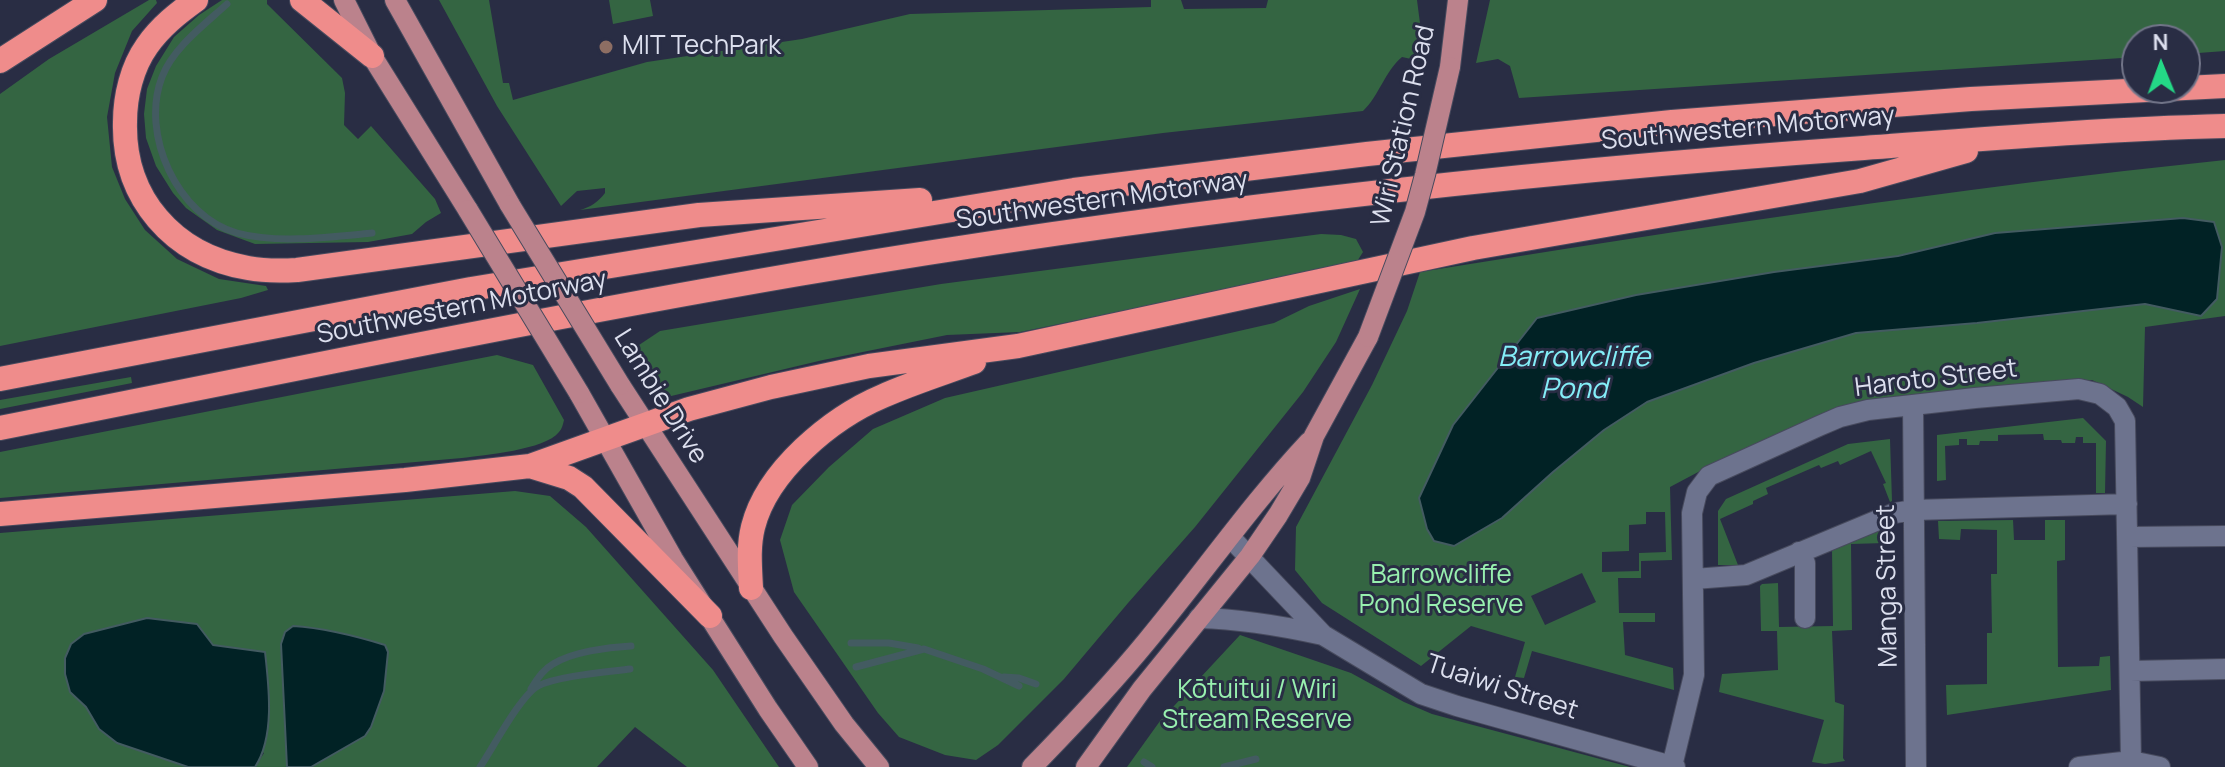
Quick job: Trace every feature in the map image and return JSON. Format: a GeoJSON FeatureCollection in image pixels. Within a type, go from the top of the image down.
{"type":"FeatureCollection","features":[{"type":"Feature","properties":{"kind":"highway"},"geometry":{"type":"LineString","coordinates":[[0,61],[95,0]]}},
{"type":"Feature","properties":{"kind":"highway"},"geometry":{"type":"LineString","coordinates":[[196,0],[157,33],[137,66],[125,106],[127,161],[143,200],[172,233],[207,255],[246,268],[268,271],[326,267],[699,215],[1074,190]]}},
{"type":"Feature","properties":{"kind":"highway"},"geometry":{"type":"LineString","coordinates":[[302,0],[372,56]]}},
{"type":"Feature","properties":{"kind":"highway","name":"Southwestern Motorway"},"geometry":{"type":"LineString","coordinates":[[0,379],[471,289],[1074,190],[1367,154],[1672,122],[1971,99],[2225,86]]}},
{"type":"Feature","properties":{"kind":"highway","name":"Southwestern Motorway"},"geometry":{"type":"LineString","coordinates":[[0,428],[671,296],[1011,240],[1249,208],[1546,174],[2014,137],[2225,126]]}},
{"type":"Feature","properties":{"kind":"highway"},"geometry":{"type":"LineString","coordinates":[[0,514],[405,480],[530,466],[689,409],[771,387],[869,366],[1018,346],[1473,248],[1860,181],[2014,137]]}},
{"type":"Feature","properties":{"kind":"highway"},"geometry":{"type":"LineString","coordinates":[[751,588],[749,553],[753,526],[765,497],[787,465],[804,449],[843,418],[880,397],[1018,346]]}},
{"type":"Feature","properties":{"kind":"highway"},"geometry":{"type":"LineString","coordinates":[[530,466],[569,478],[583,487],[710,616]]}},
{"type":"Feature","properties":{"kind":"main road"},"geometry":{"type":"LineString","coordinates":[[344,0],[372,56],[606,438],[673,559],[808,767]]}},
{"type":"Feature","properties":{"kind":"main road","name":"Lambie Drive"},"geometry":{"type":"LineString","coordinates":[[395,0],[510,205],[620,385],[751,588],[844,724],[879,767]]}},
{"type":"Feature","properties":{"kind":"main road","name":"Wiri Station Road"},"geometry":{"type":"LineString","coordinates":[[1086,767],[1142,689],[1250,556],[1300,478],[1314,436],[1368,337],[1415,212],[1450,67],[1458,0]]}},
{"type":"Feature","properties":{"kind":"main road","name":"Wiri Station Road"},"geometry":{"type":"LineString","coordinates":[[1032,767],[1097,701],[1285,467],[1314,436]]}},
{"type":"Feature","properties":{"kind":"street","name":"Haroto Street"},"geometry":{"type":"LineString","coordinates":[[1673,767],[1694,675],[1692,513],[1697,492],[1709,476],[1840,417],[1868,410],[2079,389],[2100,394],[2117,407],[2125,421],[2131,761]]}},
{"type":"Feature","properties":{"kind":"street","name":"Manga Street"},"geometry":{"type":"LineString","coordinates":[[1913,405],[1916,767]]}},
{"type":"Feature","properties":{"kind":"street"},"geometry":{"type":"LineString","coordinates":[[1694,579],[1746,575],[1895,513],[2127,504]]}},
{"type":"Feature","properties":{"kind":"street"},"geometry":{"type":"LineString","coordinates":[[2128,537],[2225,536]]}},
{"type":"Feature","properties":{"kind":"street","name":"Tuaiwi Street"},"geometry":{"type":"LineString","coordinates":[[1230,537],[1323,635],[1421,694],[1673,767]]}},
{"type":"Feature","properties":{"kind":"street"},"geometry":{"type":"LineString","coordinates":[[1799,552],[1805,563],[1805,618]]}},
{"type":"Feature","properties":{"kind":"street","name":"Tuaiwi Street"},"geometry":{"type":"LineString","coordinates":[[1199,618],[1230,619],[1323,635]]}},
{"type":"Feature","properties":{"kind":"street"},"geometry":{"type":"LineString","coordinates":[[2130,671],[2225,669]]}},
{"type":"Feature","properties":{"kind":"street"},"geometry":{"type":"LineString","coordinates":[[2079,767],[2131,761],[2160,767]]}},
{"type":"Feature","properties":{"kind":"green space"},"geometry":{"type":"Polygon","coordinates":[[[149,0],[156,0],[157,3],[132,31],[115,73],[107,117],[112,167],[125,199],[145,230],[177,259],[219,279],[266,286],[268,290],[0,346],[0,94],[49,59],[149,0]]]}},
{"type":"Feature","properties":{"kind":"green space"},"geometry":{"type":"Polygon","coordinates":[[[222,0],[267,0],[267,4],[342,78],[344,125],[358,139],[371,126],[435,199],[441,213],[412,234],[368,242],[255,244],[217,230],[186,208],[156,166],[146,138],[144,114],[147,89],[156,66],[174,37],[222,0]]]}},
{"type":"Feature","properties":{"kind":"green space"},"geometry":{"type":"Polygon","coordinates":[[[439,0],[489,0],[503,83],[509,83],[513,100],[647,62],[802,39],[910,14],[1151,7],[1151,0],[1181,0],[1184,9],[1266,8],[1268,0],[1417,0],[1425,62],[1402,57],[1363,111],[1163,133],[580,210],[597,202],[605,193],[605,188],[577,191],[561,206],[497,106],[439,0]]]}},
{"type":"Feature","properties":{"kind":"green space"},"geometry":{"type":"Polygon","coordinates":[[[609,0],[650,0],[653,16],[613,24],[609,0]]]}},
{"type":"Feature","properties":{"kind":"green space"},"geometry":{"type":"Polygon","coordinates":[[[1490,0],[2225,0],[2225,51],[2201,53],[2201,24],[2121,24],[2121,58],[1519,98],[1510,66],[1498,59],[1476,63],[1490,0]]]}},
{"type":"Feature","properties":{"kind":"green space","name":"Barrowcliffe Pond Reserve"},"geometry":{"type":"Polygon","coordinates":[[[2225,160],[2225,316],[2145,327],[2143,407],[2092,380],[1907,396],[1702,470],[1670,487],[1672,560],[1641,561],[1641,578],[1618,578],[1619,613],[1655,613],[1655,622],[1623,622],[1625,655],[1673,668],[1674,690],[1532,651],[1524,678],[1515,677],[1525,642],[1471,626],[1421,666],[1322,603],[1295,570],[1296,527],[1372,385],[1407,311],[1420,272],[1822,210],[2225,160]],[[1898,256],[1774,272],[1636,295],[1537,318],[1453,425],[1419,498],[1553,472],[1604,430],[1647,402],[1754,363],[1856,333],[2145,304],[2201,316],[2217,299],[1898,256]],[[1646,512],[1646,524],[1629,525],[1629,551],[1602,552],[1602,572],[1639,571],[1639,553],[1666,552],[1665,512],[1646,512]],[[1582,573],[1531,596],[1545,625],[1596,602],[1582,573]]]}},
{"type":"Feature","properties":{"kind":"green space"},"geometry":{"type":"Polygon","coordinates":[[[1321,234],[1356,239],[1363,252],[1356,263],[1020,332],[947,335],[667,397],[651,379],[633,349],[660,331],[941,284],[1321,234]]]}},
{"type":"Feature","properties":{"kind":"green space"},"geometry":{"type":"Polygon","coordinates":[[[1360,289],[1336,342],[1303,392],[1195,527],[1064,679],[998,745],[976,760],[945,755],[899,737],[878,713],[794,592],[780,540],[792,505],[829,467],[873,429],[945,398],[1274,323],[1309,306],[1360,289]]]}},
{"type":"Feature","properties":{"kind":"green space"},"geometry":{"type":"Polygon","coordinates":[[[497,355],[533,365],[564,420],[560,431],[552,438],[514,451],[462,458],[0,498],[0,452],[497,355]]]}},
{"type":"Feature","properties":{"kind":"green space"},"geometry":{"type":"Polygon","coordinates":[[[131,377],[132,383],[0,409],[0,400],[131,377]]]}},
{"type":"Feature","properties":{"kind":"green space"},"geometry":{"type":"Polygon","coordinates":[[[2083,418],[2106,441],[2105,493],[2096,493],[2096,443],[2083,443],[2083,437],[2076,437],[2075,443],[2044,440],[2043,434],[1998,435],[1998,441],[1980,441],[1979,445],[1967,445],[1967,439],[1959,439],[1959,445],[1945,446],[1946,480],[1937,481],[1937,435],[2083,418]]]}},
{"type":"Feature","properties":{"kind":"green space"},"geometry":{"type":"Polygon","coordinates":[[[1890,439],[1892,501],[1871,451],[1840,465],[1838,461],[1821,468],[1819,465],[1766,488],[1768,494],[1720,519],[1738,565],[1718,565],[1718,511],[1726,499],[1848,444],[1890,439]]]}},
{"type":"Feature","properties":{"kind":"green space"},"geometry":{"type":"Polygon","coordinates":[[[515,491],[550,496],[586,527],[713,670],[779,767],[687,767],[635,727],[597,767],[311,767],[364,736],[371,727],[384,691],[388,652],[281,644],[287,767],[255,767],[264,753],[71,644],[65,658],[70,692],[86,707],[99,729],[117,743],[188,767],[0,767],[0,533],[515,491]]]}},
{"type":"Feature","properties":{"kind":"green space"},"geometry":{"type":"Polygon","coordinates":[[[2013,520],[2014,540],[2045,540],[2045,520],[2065,520],[2065,560],[2057,561],[2058,667],[2099,666],[2100,657],[2110,656],[2111,690],[1947,715],[1946,685],[1987,684],[1987,633],[1992,633],[1991,574],[1997,574],[1997,530],[1961,529],[1960,540],[1939,539],[1938,521],[2013,520]]]}},
{"type":"Feature","properties":{"kind":"green space"},"geometry":{"type":"Polygon","coordinates":[[[1885,527],[1885,543],[1851,544],[1852,630],[1832,631],[1835,702],[1844,705],[1845,761],[1812,762],[1824,720],[1719,692],[1722,674],[1778,670],[1777,631],[1761,631],[1762,584],[1778,583],[1779,627],[1833,626],[1832,549],[1885,527]]]}},
{"type":"Feature","properties":{"kind":"green space","name":"Kōtuitui / Wiri Stream Reserve"},"geometry":{"type":"Polygon","coordinates":[[[1240,635],[1351,673],[1432,714],[1630,767],[1127,767],[1160,721],[1240,635]]]}},
{"type":"Feature","properties":{"kind":"water","name":"Barrowcliffe Pond"},"geometry":{"type":"Polygon","coordinates":[[[2183,218],[2214,222],[2222,247],[2217,299],[2201,316],[2145,304],[1856,333],[1754,363],[1647,402],[1604,430],[1502,518],[1454,546],[1434,541],[1427,529],[1419,498],[1453,425],[1537,318],[1636,295],[1774,272],[1898,256],[1995,233],[2183,218]]]}},
{"type":"Feature","properties":{"kind":"water"},"geometry":{"type":"Polygon","coordinates":[[[147,618],[197,624],[213,645],[265,652],[268,727],[266,741],[255,767],[188,767],[117,743],[99,729],[86,707],[70,692],[65,658],[71,644],[84,634],[147,618]]]}},
{"type":"Feature","properties":{"kind":"water"},"geometry":{"type":"Polygon","coordinates":[[[293,626],[385,645],[388,652],[384,691],[365,736],[311,767],[287,767],[281,644],[285,632],[293,626]]]}},
{"type":"Feature","properties":{"kind":"waterway"},"geometry":{"type":"LineString","coordinates":[[227,4],[174,56],[162,77],[156,99],[160,147],[181,191],[216,224],[237,233],[286,239],[372,233]]}},
{"type":"Feature","properties":{"kind":"waterway"},"geometry":{"type":"LineString","coordinates":[[851,643],[889,643],[918,648]]}},
{"type":"Feature","properties":{"kind":"waterway"},"geometry":{"type":"LineString","coordinates":[[531,689],[550,666],[570,656],[631,646]]}},
{"type":"Feature","properties":{"kind":"waterway"},"geometry":{"type":"LineString","coordinates":[[856,667],[924,649],[983,669],[1019,686]]}},
{"type":"Feature","properties":{"kind":"waterway"},"geometry":{"type":"LineString","coordinates":[[480,767],[515,711],[538,686],[569,677],[630,669]]}},
{"type":"Feature","properties":{"kind":"waterway"},"geometry":{"type":"LineString","coordinates":[[1004,677],[1036,684]]}},
{"type":"Feature","properties":{"kind":"waterway"},"geometry":{"type":"LineString","coordinates":[[1224,767],[1256,759]]}},
{"type":"Feature","properties":{"kind":"waterway"},"geometry":{"type":"LineString","coordinates":[[1144,762],[1152,767]]}},
{"type":"Feature","properties":{"kind":"place","name":"MIT TechPark"},"geometry":{"type":"Point","coordinates":[606,47]}}]}
